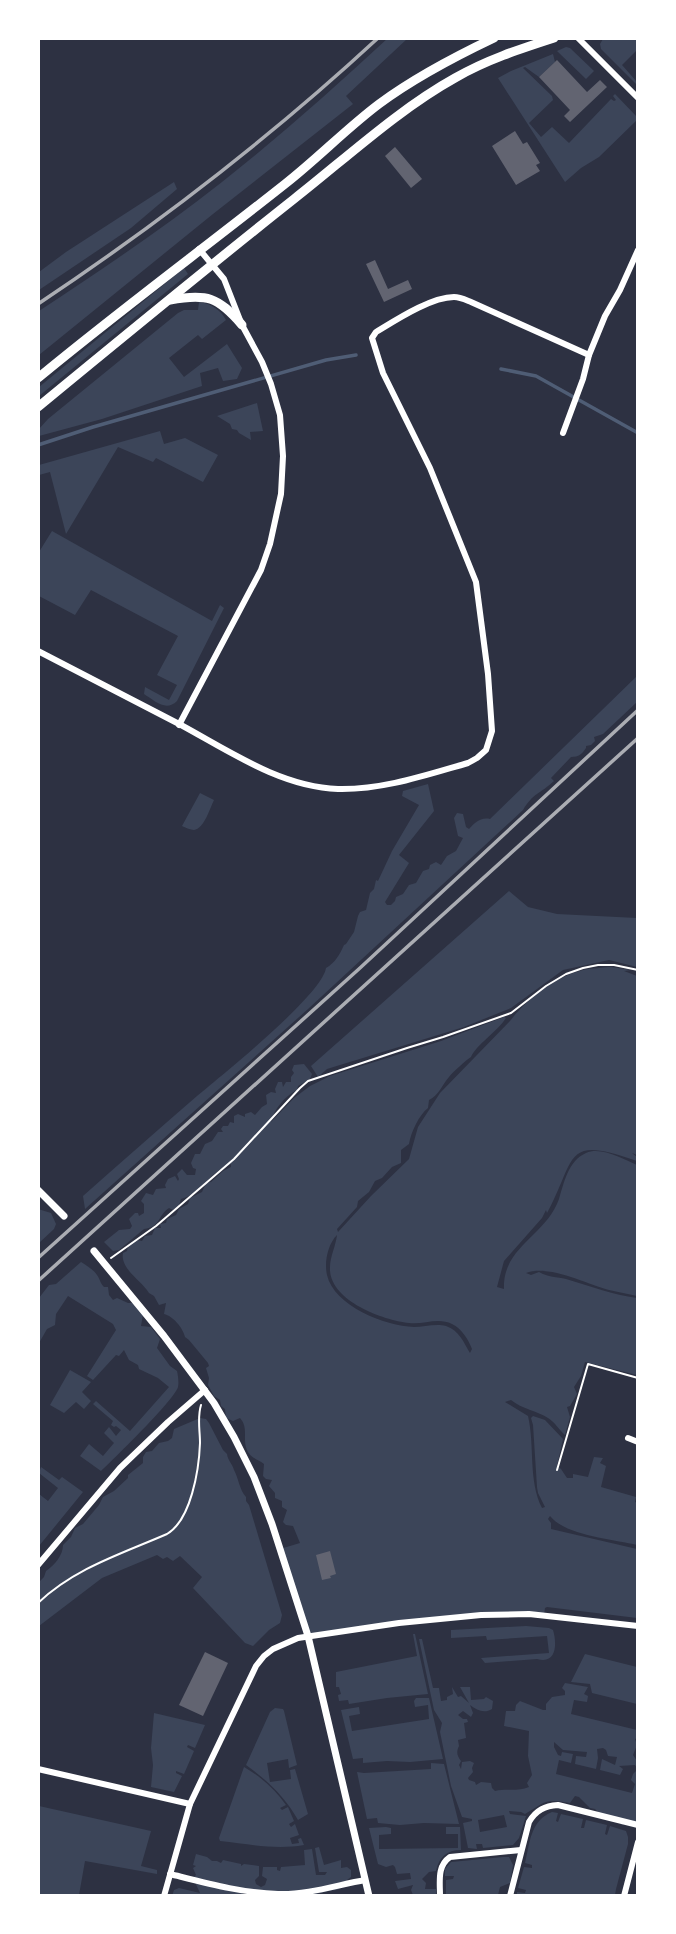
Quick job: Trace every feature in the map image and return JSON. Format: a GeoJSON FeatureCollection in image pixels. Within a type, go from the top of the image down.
{"type":"FeatureCollection","features":[{"type":"Feature","properties":{"kind":"main road"},"geometry":{"type":"LineString","coordinates":[[38,378],[286,183],[377,105],[416,79],[494,38]]}},
{"type":"Feature","properties":{"kind":"main road"},"geometry":{"type":"LineString","coordinates":[[38,407],[344,159],[437,89],[497,58],[554,38]]}},
{"type":"Feature","properties":{"kind":"main road"},"geometry":{"type":"LineString","coordinates":[[169,300],[188,296],[212,299],[228,309],[242,325]]}},
{"type":"Feature","properties":{"kind":"street"},"geometry":{"type":"LineString","coordinates":[[578,38],[638,98]]}},
{"type":"Feature","properties":{"kind":"street"},"geometry":{"type":"LineString","coordinates":[[179,725],[248,596],[271,544],[279,508],[283,466],[280,415],[271,384],[242,325],[224,279],[199,249]]}},
{"type":"Feature","properties":{"kind":"street"},"geometry":{"type":"LineString","coordinates":[[563,433],[589,355],[638,250]]}},
{"type":"Feature","properties":{"kind":"street"},"geometry":{"type":"LineString","coordinates":[[38,651],[257,766],[312,785],[360,789],[391,784],[468,763],[486,750],[492,731],[488,674],[476,582],[430,468],[379,364],[372,338],[376,332],[440,299],[456,297],[589,355]]}},
{"type":"Feature","properties":{"kind":"street"},"geometry":{"type":"LineString","coordinates":[[38,1190],[64,1216]]}},
{"type":"Feature","properties":{"kind":"street"},"geometry":{"type":"LineString","coordinates":[[94,1251],[205,1391],[234,1437],[254,1477],[308,1636],[369,1895]]}},
{"type":"Feature","properties":{"kind":"street"},"geometry":{"type":"LineString","coordinates":[[38,1565],[120,1468],[205,1391]]}},
{"type":"Feature","properties":{"kind":"street"},"geometry":{"type":"LineString","coordinates":[[628,1438],[638,1442]]}},
{"type":"Feature","properties":{"kind":"street"},"geometry":{"type":"LineString","coordinates":[[164,1895],[190,1804],[258,1663],[279,1645],[308,1636],[481,1615],[545,1615],[638,1626]]}},
{"type":"Feature","properties":{"kind":"street"},"geometry":{"type":"LineString","coordinates":[[38,1769],[190,1804]]}},
{"type":"Feature","properties":{"kind":"street"},"geometry":{"type":"LineString","coordinates":[[510,1895],[526,1828],[537,1811],[549,1806],[566,1807],[638,1825]]}},
{"type":"Feature","properties":{"kind":"street"},"geometry":{"type":"LineString","coordinates":[[624,1895],[638,1842]]}},
{"type":"Feature","properties":{"kind":"street"},"geometry":{"type":"LineString","coordinates":[[440,1895],[440,1871],[446,1858],[521,1850]]}},
{"type":"Feature","properties":{"kind":"street"},"geometry":{"type":"LineString","coordinates":[[170,1874],[227,1888],[278,1894],[365,1880]]}},
{"type":"Feature","properties":{"kind":"street"},"geometry":{"type":"LineString","coordinates":[[627,1885],[638,1888]]}},
{"type":"Feature","properties":{"kind":"path"},"geometry":{"type":"LineString","coordinates":[[105,1264],[156,1226],[234,1159],[308,1082],[511,1013],[546,986],[577,970],[606,964],[638,970]]}},
{"type":"Feature","properties":{"kind":"path"},"geometry":{"type":"LineString","coordinates":[[557,1471],[588,1364],[638,1378]]}},
{"type":"Feature","properties":{"kind":"path"},"geometry":{"type":"LineString","coordinates":[[38,1603],[81,1570],[167,1535],[180,1522],[197,1468],[200,1447],[198,1414],[205,1391]]}},
{"type":"Feature","properties":{"kind":"shaded area"},"geometry":{"type":"Polygon","coordinates":[[[388,38],[407,39],[346,96],[353,104],[39,355],[39,311],[155,232],[222,182],[306,112],[388,38]]]}},
{"type":"Feature","properties":{"kind":"shaded area"},"geometry":{"type":"Polygon","coordinates":[[[603,39],[637,39],[637,50],[622,65],[637,85],[601,49],[603,39]]]}},
{"type":"Feature","properties":{"kind":"shaded area"},"geometry":{"type":"Polygon","coordinates":[[[566,47],[594,71],[586,79],[557,51],[566,47]]]}},
{"type":"Feature","properties":{"kind":"shaded area"},"geometry":{"type":"Polygon","coordinates":[[[553,54],[555,62],[539,77],[523,68],[552,96],[553,100],[529,123],[541,137],[552,127],[569,143],[611,99],[616,100],[613,96],[615,94],[637,117],[599,157],[565,182],[498,78],[553,54]]]}},
{"type":"Feature","properties":{"kind":"shaded area"},"geometry":{"type":"Polygon","coordinates":[[[174,182],[177,189],[131,228],[39,290],[39,272],[174,182]]]}},
{"type":"Feature","properties":{"kind":"shaded area"},"geometry":{"type":"Polygon","coordinates":[[[184,268],[188,274],[39,396],[39,387],[184,268]]]}},
{"type":"Feature","properties":{"kind":"shaded area"},"geometry":{"type":"Polygon","coordinates":[[[199,302],[215,308],[226,320],[202,339],[198,335],[169,358],[184,377],[227,344],[242,368],[237,379],[223,381],[218,368],[200,373],[202,386],[102,419],[39,436],[39,429],[48,419],[178,313],[198,310],[199,302]]]}},
{"type":"Feature","properties":{"kind":"shaded area"},"geometry":{"type":"Polygon","coordinates":[[[257,403],[263,431],[250,432],[251,440],[217,416],[257,403]]]}},
{"type":"Feature","properties":{"kind":"shaded area"},"geometry":{"type":"Polygon","coordinates":[[[160,431],[164,444],[185,438],[218,455],[203,482],[156,458],[153,462],[118,447],[66,534],[50,472],[39,475],[39,465],[160,431]]]}},
{"type":"Feature","properties":{"kind":"shaded area"},"geometry":{"type":"Polygon","coordinates":[[[52,531],[212,621],[220,605],[224,608],[177,701],[173,704],[160,704],[144,694],[145,687],[169,700],[177,685],[157,675],[178,636],[91,590],[75,615],[39,596],[39,552],[52,531]]]}},
{"type":"Feature","properties":{"kind":"shaded area"},"geometry":{"type":"Polygon","coordinates":[[[637,676],[637,702],[603,734],[594,737],[595,741],[586,746],[582,753],[571,757],[551,778],[554,781],[523,810],[308,1009],[85,1209],[83,1196],[270,1034],[308,996],[326,968],[337,958],[354,932],[360,912],[366,910],[376,880],[378,881],[419,805],[402,796],[403,791],[428,784],[434,811],[399,855],[409,863],[385,902],[387,905],[391,905],[409,885],[416,883],[430,865],[436,862],[441,865],[447,856],[456,851],[463,838],[458,836],[454,818],[457,813],[463,814],[469,829],[481,820],[490,819],[637,676]]]}},
{"type":"Feature","properties":{"kind":"shaded area"},"geometry":{"type":"Polygon","coordinates":[[[200,793],[214,800],[206,818],[198,829],[182,826],[200,793]]]}},
{"type":"Feature","properties":{"kind":"shaded area"},"geometry":{"type":"Polygon","coordinates":[[[509,891],[528,907],[557,914],[637,918],[637,967],[609,960],[563,970],[511,1008],[464,1027],[327,1069],[318,1077],[311,1066],[509,891]]]}},
{"type":"Feature","properties":{"kind":"shaded area"},"geometry":{"type":"Polygon","coordinates":[[[611,967],[631,970],[624,971],[637,976],[637,1155],[632,1153],[637,1157],[637,1161],[596,1150],[583,1151],[575,1156],[547,1213],[546,1210],[504,1261],[497,1287],[504,1289],[510,1262],[553,1212],[575,1161],[586,1153],[598,1151],[637,1165],[637,1296],[556,1273],[535,1271],[526,1273],[531,1275],[539,1272],[637,1298],[637,1375],[585,1362],[574,1387],[577,1394],[567,1407],[570,1417],[565,1435],[544,1416],[511,1400],[505,1402],[528,1416],[533,1474],[542,1508],[545,1507],[537,1487],[531,1418],[533,1416],[545,1420],[563,1439],[557,1466],[567,1478],[573,1478],[573,1474],[588,1477],[594,1457],[603,1458],[600,1463],[606,1466],[601,1487],[636,1497],[637,1545],[590,1536],[557,1523],[550,1516],[548,1519],[551,1529],[637,1549],[637,1618],[547,1607],[544,1615],[481,1615],[308,1636],[280,1549],[300,1543],[293,1526],[283,1522],[287,1510],[282,1507],[282,1501],[275,1498],[275,1493],[269,1486],[272,1480],[263,1476],[264,1464],[248,1453],[243,1422],[240,1418],[233,1421],[226,1418],[225,1409],[208,1385],[208,1363],[185,1337],[177,1323],[164,1314],[166,1303],[159,1305],[128,1269],[123,1259],[123,1253],[128,1246],[152,1235],[155,1228],[161,1228],[160,1224],[176,1215],[179,1209],[188,1204],[190,1198],[202,1192],[206,1183],[231,1167],[231,1164],[222,1168],[192,1194],[181,1199],[173,1210],[169,1208],[165,1211],[156,1224],[144,1229],[119,1250],[113,1251],[104,1242],[119,1230],[130,1229],[132,1226],[129,1219],[135,1213],[139,1216],[144,1213],[144,1204],[141,1201],[146,1193],[153,1195],[156,1189],[166,1188],[168,1179],[175,1176],[178,1181],[177,1174],[182,1169],[187,1175],[195,1175],[196,1169],[191,1163],[195,1154],[200,1154],[205,1144],[212,1141],[218,1132],[223,1132],[223,1126],[234,1123],[234,1116],[238,1114],[245,1117],[245,1114],[251,1112],[255,1115],[267,1104],[266,1095],[276,1093],[278,1082],[282,1082],[283,1087],[286,1082],[291,1082],[294,1065],[304,1064],[312,1074],[310,1079],[298,1086],[297,1090],[281,1103],[271,1122],[294,1098],[330,1076],[506,1018],[429,1100],[428,1108],[416,1124],[409,1144],[401,1150],[401,1163],[375,1181],[369,1192],[358,1201],[357,1207],[337,1229],[338,1232],[409,1159],[418,1127],[440,1093],[525,1005],[542,990],[573,973],[611,967]],[[337,1235],[329,1248],[326,1270],[339,1296],[362,1312],[389,1323],[451,1328],[461,1337],[470,1353],[472,1349],[467,1338],[452,1324],[441,1321],[414,1323],[385,1318],[347,1298],[332,1279],[330,1267],[337,1235]]]}},
{"type":"Feature","properties":{"kind":"shaded area"},"geometry":{"type":"Polygon","coordinates":[[[38,1209],[51,1213],[56,1224],[39,1243],[38,1209]]]}},
{"type":"Feature","properties":{"kind":"shaded area"},"geometry":{"type":"Polygon","coordinates":[[[81,1262],[95,1273],[104,1287],[108,1287],[113,1300],[117,1298],[133,1303],[143,1314],[141,1326],[151,1327],[160,1339],[157,1348],[177,1371],[178,1379],[178,1387],[167,1404],[101,1471],[80,1456],[89,1444],[103,1456],[114,1443],[104,1433],[109,1427],[116,1436],[121,1430],[111,1425],[113,1421],[93,1404],[96,1401],[130,1431],[169,1387],[139,1369],[138,1365],[129,1360],[124,1350],[93,1380],[87,1376],[116,1330],[113,1324],[68,1296],[56,1314],[55,1325],[47,1329],[39,1343],[39,1298],[49,1285],[56,1284],[81,1262]]]}},
{"type":"Feature","properties":{"kind":"shaded area"},"geometry":{"type":"Polygon","coordinates":[[[70,1370],[91,1382],[82,1392],[91,1401],[84,1409],[76,1402],[64,1413],[50,1405],[70,1370]]]}},
{"type":"Feature","properties":{"kind":"shaded area"},"geometry":{"type":"Polygon","coordinates":[[[200,1418],[209,1423],[227,1454],[246,1497],[282,1615],[280,1623],[253,1646],[245,1643],[193,1588],[202,1577],[180,1556],[173,1561],[157,1555],[102,1578],[39,1626],[39,1582],[58,1560],[63,1545],[75,1528],[83,1524],[103,1497],[114,1491],[143,1463],[146,1452],[172,1438],[174,1429],[200,1418]]]}},
{"type":"Feature","properties":{"kind":"shaded area"},"geometry":{"type":"Polygon","coordinates":[[[41,1467],[59,1480],[62,1477],[83,1492],[39,1546],[39,1494],[48,1501],[58,1488],[39,1473],[41,1467]]]}},
{"type":"Feature","properties":{"kind":"shaded area"},"geometry":{"type":"Polygon","coordinates":[[[526,1626],[553,1630],[555,1646],[552,1656],[544,1660],[485,1663],[481,1658],[549,1653],[547,1636],[487,1640],[486,1636],[451,1638],[451,1630],[526,1626]]]}},
{"type":"Feature","properties":{"kind":"shaded area"},"geometry":{"type":"Polygon","coordinates":[[[413,1634],[428,1694],[349,1704],[348,1700],[339,1701],[338,1695],[341,1694],[339,1687],[336,1687],[336,1672],[417,1656],[413,1634]]]}},
{"type":"Feature","properties":{"kind":"shaded area"},"geometry":{"type":"Polygon","coordinates":[[[419,1639],[422,1639],[433,1688],[439,1688],[441,1701],[447,1700],[447,1697],[453,1694],[452,1687],[458,1697],[461,1696],[469,1703],[460,1687],[470,1687],[471,1700],[486,1697],[493,1701],[492,1709],[481,1711],[470,1705],[473,1713],[471,1717],[463,1711],[458,1715],[468,1722],[464,1723],[466,1738],[458,1740],[457,1754],[461,1769],[462,1762],[470,1761],[474,1763],[473,1772],[468,1778],[476,1785],[481,1782],[491,1783],[495,1791],[520,1789],[529,1787],[527,1783],[532,1775],[528,1756],[529,1731],[504,1726],[506,1711],[515,1711],[520,1701],[546,1710],[546,1704],[552,1697],[565,1695],[562,1688],[565,1683],[588,1687],[584,1694],[588,1696],[587,1702],[574,1700],[571,1714],[637,1730],[637,1745],[633,1755],[637,1768],[635,1765],[619,1766],[623,1769],[620,1775],[600,1770],[602,1759],[615,1765],[617,1757],[608,1756],[603,1748],[597,1749],[596,1769],[575,1764],[576,1756],[586,1757],[587,1752],[563,1750],[554,1742],[558,1755],[561,1756],[562,1752],[573,1754],[571,1763],[559,1760],[556,1774],[632,1793],[635,1784],[631,1780],[637,1770],[637,1822],[622,1825],[614,1816],[601,1815],[575,1796],[570,1803],[546,1802],[525,1814],[509,1811],[510,1814],[526,1816],[519,1838],[513,1845],[483,1848],[482,1844],[476,1844],[477,1849],[468,1848],[463,1823],[472,1819],[462,1817],[451,1786],[440,1732],[442,1723],[434,1710],[419,1639]],[[504,1815],[478,1820],[480,1832],[507,1827],[504,1815]]]}},
{"type":"Feature","properties":{"kind":"shaded area"},"geometry":{"type":"Polygon","coordinates":[[[585,1654],[637,1667],[637,1704],[592,1693],[590,1684],[571,1682],[585,1654]]]}},
{"type":"Feature","properties":{"kind":"shaded area"},"geometry":{"type":"Polygon","coordinates":[[[416,1698],[429,1698],[443,1759],[363,1763],[363,1758],[353,1759],[341,1710],[359,1707],[360,1714],[349,1716],[352,1731],[429,1719],[428,1705],[415,1707],[416,1698]]]}},
{"type":"Feature","properties":{"kind":"shaded area"},"geometry":{"type":"Polygon","coordinates":[[[275,1708],[284,1711],[297,1765],[289,1768],[288,1759],[267,1763],[270,1782],[291,1779],[290,1770],[295,1769],[308,1814],[298,1820],[275,1790],[246,1765],[270,1712],[275,1708]]]}},
{"type":"Feature","properties":{"kind":"shaded area"},"geometry":{"type":"Polygon","coordinates":[[[154,1713],[205,1725],[195,1748],[188,1745],[187,1747],[194,1751],[184,1774],[176,1771],[182,1776],[174,1792],[151,1787],[154,1713]]]}},
{"type":"Feature","properties":{"kind":"shaded area"},"geometry":{"type":"Polygon","coordinates":[[[431,1763],[444,1764],[459,1824],[400,1825],[378,1823],[377,1818],[367,1819],[357,1772],[431,1769],[431,1763]]]}},
{"type":"Feature","properties":{"kind":"shaded area"},"geometry":{"type":"Polygon","coordinates":[[[244,1767],[277,1794],[286,1805],[280,1808],[282,1810],[288,1807],[294,1821],[289,1824],[291,1827],[295,1824],[299,1835],[290,1838],[292,1844],[299,1843],[298,1839],[301,1838],[304,1845],[272,1847],[220,1841],[244,1767]]]}},
{"type":"Feature","properties":{"kind":"shaded area"},"geometry":{"type":"Polygon","coordinates":[[[39,1806],[151,1831],[141,1866],[157,1870],[157,1874],[85,1861],[79,1895],[39,1895],[39,1806]]]}},
{"type":"Feature","properties":{"kind":"shaded area"},"geometry":{"type":"Polygon","coordinates":[[[552,1812],[558,1813],[558,1822],[561,1814],[583,1819],[581,1828],[584,1828],[586,1820],[607,1825],[607,1835],[610,1826],[626,1831],[628,1844],[615,1895],[517,1895],[517,1892],[525,1893],[526,1890],[518,1888],[524,1867],[532,1868],[532,1865],[525,1863],[532,1833],[539,1821],[552,1812]]]}},
{"type":"Feature","properties":{"kind":"shaded area"},"geometry":{"type":"Polygon","coordinates":[[[446,1827],[460,1827],[461,1850],[444,1855],[436,1871],[429,1872],[422,1879],[426,1883],[425,1889],[436,1889],[436,1895],[413,1895],[413,1885],[398,1889],[395,1881],[411,1879],[410,1873],[397,1874],[393,1865],[386,1867],[378,1864],[369,1828],[391,1828],[391,1834],[379,1835],[379,1849],[458,1848],[458,1834],[446,1834],[446,1827]]]}},
{"type":"Feature","properties":{"kind":"shaded area"},"geometry":{"type":"Polygon","coordinates":[[[319,1847],[324,1865],[341,1860],[341,1868],[347,1867],[351,1870],[351,1877],[345,1886],[337,1890],[295,1897],[243,1891],[242,1895],[172,1896],[174,1890],[179,1888],[200,1893],[193,1878],[196,1875],[193,1868],[196,1866],[193,1865],[196,1854],[221,1863],[223,1860],[241,1866],[259,1866],[259,1876],[255,1880],[261,1887],[267,1879],[262,1876],[263,1867],[277,1867],[280,1871],[281,1867],[305,1865],[304,1850],[312,1849],[316,1875],[325,1875],[327,1872],[319,1872],[315,1848],[319,1847]]]}},
{"type":"Feature","properties":{"kind":"shaded area"},"geometry":{"type":"Polygon","coordinates":[[[509,1857],[513,1865],[510,1883],[500,1887],[498,1895],[446,1895],[446,1880],[453,1879],[454,1876],[445,1876],[445,1869],[451,1862],[509,1857]]]}},
{"type":"Feature","properties":{"kind":"building"},"geometry":{"type":"Polygon","coordinates":[[[557,60],[587,92],[600,80],[607,87],[570,122],[564,116],[570,110],[539,77],[557,60]]]}},
{"type":"Feature","properties":{"kind":"building"},"geometry":{"type":"Polygon","coordinates":[[[515,131],[523,144],[527,142],[540,163],[536,165],[540,171],[516,185],[492,146],[515,131]]]}},
{"type":"Feature","properties":{"kind":"building"},"geometry":{"type":"Polygon","coordinates":[[[395,147],[422,179],[411,188],[385,156],[395,147]]]}},
{"type":"Feature","properties":{"kind":"building"},"geometry":{"type":"Polygon","coordinates":[[[375,260],[388,289],[408,280],[412,289],[384,302],[366,264],[375,260]]]}},
{"type":"Feature","properties":{"kind":"building"},"geometry":{"type":"Polygon","coordinates":[[[330,1551],[336,1574],[322,1580],[316,1555],[330,1551]]]}},
{"type":"Feature","properties":{"kind":"building"},"geometry":{"type":"Polygon","coordinates":[[[205,1652],[228,1663],[203,1716],[179,1705],[205,1652]]]}},
{"type":"Feature","properties":{"kind":"waterway"},"geometry":{"type":"LineString","coordinates":[[38,445],[326,360],[356,355]]}},
{"type":"Feature","properties":{"kind":"waterway"},"geometry":{"type":"LineString","coordinates":[[501,369],[536,376],[638,433]]}},
{"type":"Feature","properties":{"kind":"railway"},"geometry":{"type":"LineString","coordinates":[[38,304],[213,178],[297,110],[378,38]]}},
{"type":"Feature","properties":{"kind":"railway"},"geometry":{"type":"LineString","coordinates":[[38,1258],[360,968],[638,710]]}},
{"type":"Feature","properties":{"kind":"railway"},"geometry":{"type":"LineString","coordinates":[[38,1281],[638,738]]}}]}
